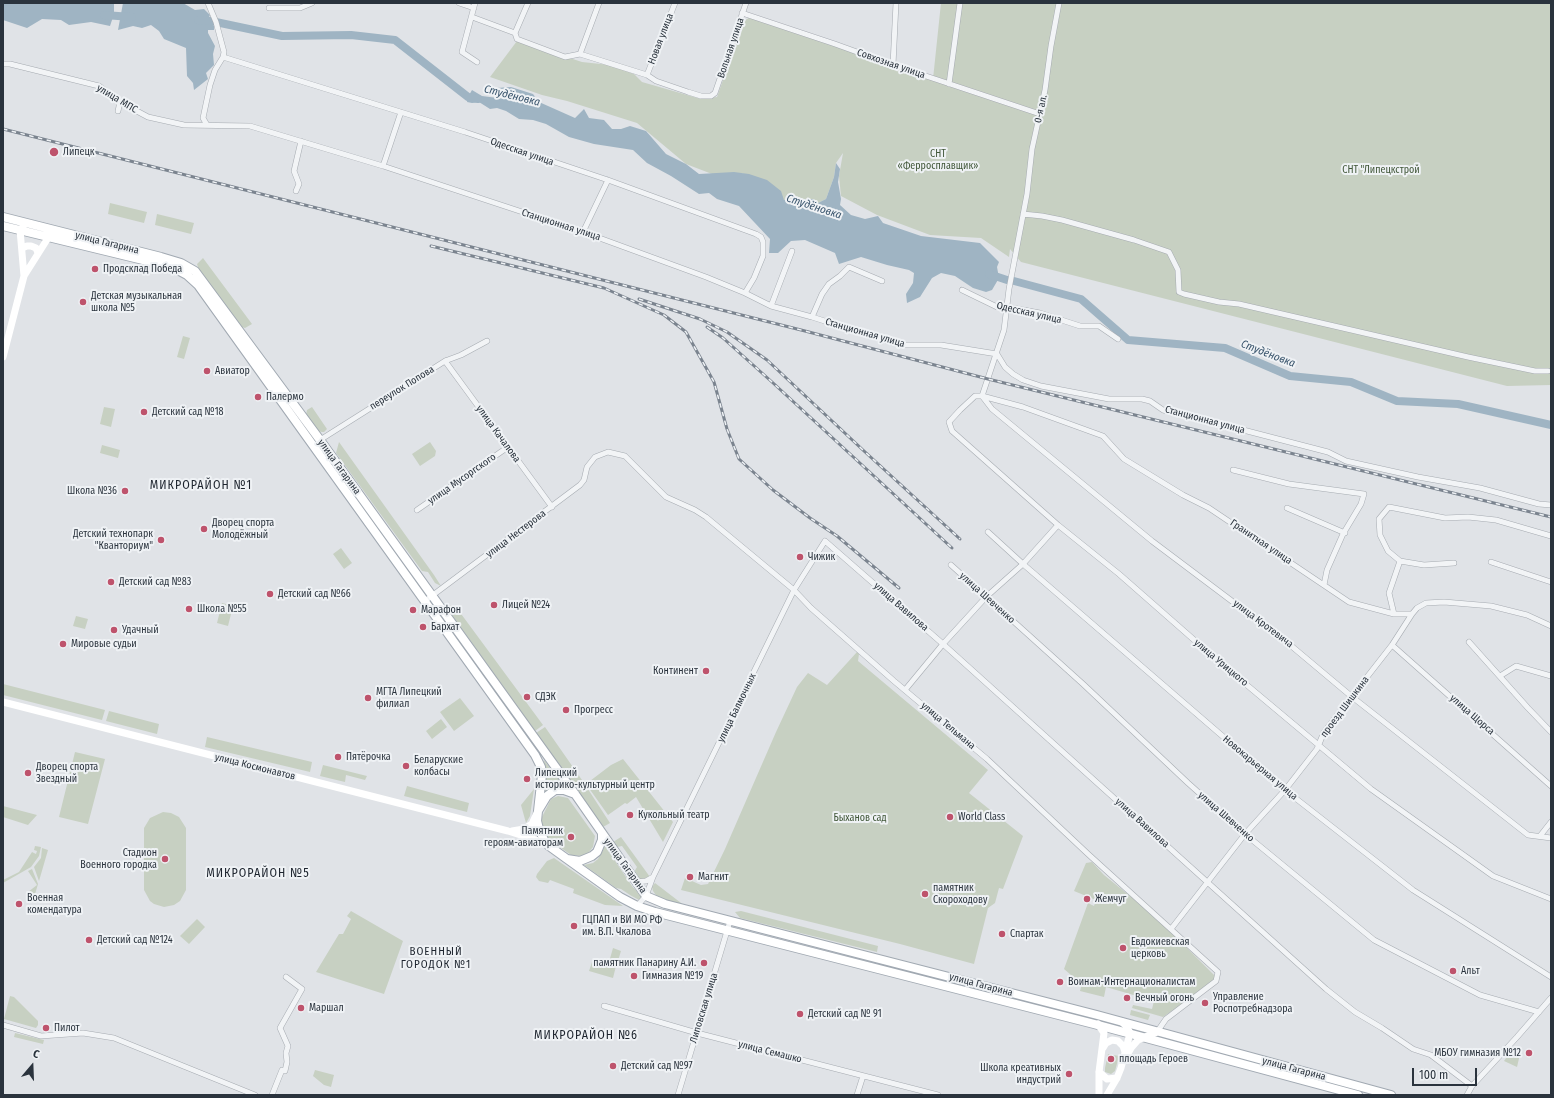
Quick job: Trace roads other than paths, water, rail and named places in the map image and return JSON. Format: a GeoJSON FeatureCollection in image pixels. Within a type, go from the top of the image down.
{"type":"FeatureCollection","features":[{"type":"Feature","properties":{"kind":"main road"},"geometry":{"type":"LineString","coordinates":[[3,217],[30,223]]}},
{"type":"Feature","properties":{"kind":"main road"},"geometry":{"type":"LineString","coordinates":[[20,230],[30,223]]}},
{"type":"Feature","properties":{"kind":"main road","name":"улица Гагарина"},"geometry":{"type":"LineString","coordinates":[[30,223],[161,257],[181,263],[195,271],[425,601],[535,754],[542,775],[538,812]]}},
{"type":"Feature","properties":{"kind":"main road"},"geometry":{"type":"LineString","coordinates":[[3,226],[20,230]]}},
{"type":"Feature","properties":{"kind":"main road"},"geometry":{"type":"LineString","coordinates":[[3,357],[25,272],[48,238],[48,233],[41,226]]}},
{"type":"Feature","properties":{"kind":"main road"},"geometry":{"type":"LineString","coordinates":[[20,230],[25,272]]}},
{"type":"Feature","properties":{"kind":"main road","name":"улица Гагарина"},"geometry":{"type":"LineString","coordinates":[[20,230],[172,267],[187,275],[198,285],[320,440],[575,794]]}},
{"type":"Feature","properties":{"kind":"main road"},"geometry":{"type":"LineString","coordinates":[[22,248],[32,246],[36,248],[38,253]]}},
{"type":"Feature","properties":{"kind":"main road","name":"улица Космонавтов"},"geometry":{"type":"LineString","coordinates":[[3,702],[508,831],[534,839],[549,846]]}},
{"type":"Feature","properties":{"kind":"main road"},"geometry":{"type":"LineString","coordinates":[[555,790],[564,790],[575,794],[602,834],[600,846],[592,856],[580,861],[567,859],[549,846],[537,824],[538,812],[547,796],[555,790]]}},
{"type":"Feature","properties":{"kind":"main road","name":"улица Космонавтов"},"geometry":{"type":"LineString","coordinates":[[508,831],[524,829],[532,824],[538,812]]}},
{"type":"Feature","properties":{"kind":"main road","name":"улица Гагарина"},"geometry":{"type":"LineString","coordinates":[[602,834],[646,896],[665,904],[1122,1022],[1391,1095]]}},
{"type":"Feature","properties":{"kind":"main road","name":"улица Гагарина"},"geometry":{"type":"LineString","coordinates":[[567,859],[620,897],[637,906],[1098,1024],[1358,1095]]}},
{"type":"Feature","properties":{"kind":"main road"},"geometry":{"type":"LineString","coordinates":[[845,960],[842,958],[841,954],[844,951],[848,951]]}},
{"type":"Feature","properties":{"kind":"main road"},"geometry":{"type":"LineString","coordinates":[[1121,1068],[1130,1033],[1122,1022]]}},
{"type":"Feature","properties":{"kind":"main road"},"geometry":{"type":"LineString","coordinates":[[1098,1024],[1104,1033],[1099,1072],[1099,1095]]}},
{"type":"Feature","properties":{"kind":"main road"},"geometry":{"type":"LineString","coordinates":[[1106,1095],[1117,1078],[1131,1048],[1138,1040],[1157,1032]]}},
{"type":"Feature","properties":{"kind":"main road"},"geometry":{"type":"LineString","coordinates":[[1103,1048],[1106,1043],[1112,1040],[1118,1041],[1123,1046],[1125,1052]]}},
{"type":"Feature","properties":{"kind":"main road"},"geometry":{"type":"LineString","coordinates":[[1099,1072],[1107,1079],[1117,1078]]}},
{"type":"Feature","properties":{"kind":"street"},"geometry":{"type":"LineString","coordinates":[[207,125],[203,118],[210,85],[215,70],[223,57],[223,45],[208,3]]}},
{"type":"Feature","properties":{"kind":"street"},"geometry":{"type":"LineString","coordinates":[[270,8],[300,8],[312,3]]}},
{"type":"Feature","properties":{"kind":"street"},"geometry":{"type":"LineString","coordinates":[[459,3],[474,6],[462,52],[477,62]]}},
{"type":"Feature","properties":{"kind":"street"},"geometry":{"type":"LineString","coordinates":[[528,3],[515,33],[517,39],[565,57],[580,54],[647,75]]}},
{"type":"Feature","properties":{"kind":"street"},"geometry":{"type":"LineString","coordinates":[[580,54],[599,3]]}},
{"type":"Feature","properties":{"kind":"street","name":"Новая улица"},"geometry":{"type":"LineString","coordinates":[[647,75],[674,3]]}},
{"type":"Feature","properties":{"kind":"street","name":"Вольная улица"},"geometry":{"type":"LineString","coordinates":[[647,75],[656,81],[694,94],[711,96],[715,93],[746,3]]}},
{"type":"Feature","properties":{"kind":"street"},"geometry":{"type":"LineString","coordinates":[[893,65],[896,3]]}},
{"type":"Feature","properties":{"kind":"street"},"geometry":{"type":"LineString","coordinates":[[949,84],[960,3]]}},
{"type":"Feature","properties":{"kind":"street","name":"0-я ал."},"geometry":{"type":"LineString","coordinates":[[982,396],[1004,330],[1009,289],[1023,214],[1032,149],[1045,90],[1059,3]]}},
{"type":"Feature","properties":{"kind":"street","name":"Совхозная улица"},"geometry":{"type":"LineString","coordinates":[[742,13],[1040,114]]}},
{"type":"Feature","properties":{"kind":"street"},"geometry":{"type":"LineString","coordinates":[[472,17],[515,33]]}},
{"type":"Feature","properties":{"kind":"street","name":"Одесская улица"},"geometry":{"type":"LineString","coordinates":[[223,57],[401,112],[608,180],[761,237],[763,242],[763,256],[754,278],[745,293]]}},
{"type":"Feature","properties":{"kind":"street","name":"улица МПС"},"geometry":{"type":"LineString","coordinates":[[3,64],[10,64],[99,86],[120,102],[148,117],[184,125],[207,125]]}},
{"type":"Feature","properties":{"kind":"street"},"geometry":{"type":"LineString","coordinates":[[118,111],[120,102]]}},
{"type":"Feature","properties":{"kind":"street"},"geometry":{"type":"LineString","coordinates":[[384,166],[401,112]]}},
{"type":"Feature","properties":{"kind":"street","name":"Станционная улица"},"geometry":{"type":"LineString","coordinates":[[207,125],[250,126],[384,166],[583,232],[684,268],[745,293],[771,306],[812,317],[900,345],[941,345],[997,354],[1005,367],[1013,374],[1041,386],[1109,399],[1142,399],[1150,401],[1163,410],[1328,452],[1346,461],[1418,477],[1480,488],[1539,504],[1551,505]]}},
{"type":"Feature","properties":{"kind":"street"},"geometry":{"type":"LineString","coordinates":[[296,191],[299,184],[294,171],[301,141]]}},
{"type":"Feature","properties":{"kind":"street"},"geometry":{"type":"LineString","coordinates":[[583,232],[608,180]]}},
{"type":"Feature","properties":{"kind":"street"},"geometry":{"type":"LineString","coordinates":[[1023,214],[1062,220],[1134,240],[1169,252],[1178,270],[1177,288],[1179,292],[1184,294],[1219,302],[1246,306],[1468,357],[1535,371],[1548,371]]}},
{"type":"Feature","properties":{"kind":"street"},"geometry":{"type":"LineString","coordinates":[[771,306],[792,251]]}},
{"type":"Feature","properties":{"kind":"street"},"geometry":{"type":"LineString","coordinates":[[812,317],[822,294],[829,284],[849,267],[882,281]]}},
{"type":"Feature","properties":{"kind":"street","name":"Одесская улица"},"geometry":{"type":"LineString","coordinates":[[962,290],[997,307],[1007,307],[1040,313],[1080,326],[1099,326],[1118,339]]}},
{"type":"Feature","properties":{"kind":"street","name":"переулок Попова"},"geometry":{"type":"LineString","coordinates":[[320,440],[445,361],[461,355],[487,341]]}},
{"type":"Feature","properties":{"kind":"street","name":"улица Качалова"},"geometry":{"type":"LineString","coordinates":[[445,361],[552,507]]}},
{"type":"Feature","properties":{"kind":"street","name":"улица Урицкого"},"geometry":{"type":"LineString","coordinates":[[982,396],[975,396],[949,422],[952,431],[1058,525],[1119,574],[1216,660],[1371,789],[1493,876],[1551,899]]}},
{"type":"Feature","properties":{"kind":"street","name":"Гранитная улица"},"geometry":{"type":"LineString","coordinates":[[982,396],[1023,407],[1103,436],[1124,459],[1184,495],[1209,508],[1349,602],[1394,614],[1412,614]]}},
{"type":"Feature","properties":{"kind":"street","name":"улица Кротевича"},"geometry":{"type":"LineString","coordinates":[[982,396],[992,408],[1152,541],[1289,644],[1351,696],[1528,835],[1551,838]]}},
{"type":"Feature","properties":{"kind":"street","name":"улица Мусоргского"},"geometry":{"type":"LineString","coordinates":[[417,510],[508,447]]}},
{"type":"Feature","properties":{"kind":"street","name":"улица Тельмана"},"geometry":{"type":"LineString","coordinates":[[595,457],[608,452],[625,456],[666,497],[695,510],[706,517],[794,590],[811,608],[987,760],[1218,972],[1216,981],[1166,1019],[1157,1032]]}},
{"type":"Feature","properties":{"kind":"street","name":"улица Нестерова"},"geometry":{"type":"LineString","coordinates":[[425,601],[580,485],[584,480],[587,467],[595,457]]}},
{"type":"Feature","properties":{"kind":"street"},"geometry":{"type":"LineString","coordinates":[[1233,470],[1289,484],[1364,494],[1361,504],[1345,533],[1343,534],[1327,570],[1324,585]]}},
{"type":"Feature","properties":{"kind":"street"},"geometry":{"type":"LineString","coordinates":[[1454,563],[1424,565],[1400,561],[1388,551],[1380,535],[1379,518],[1389,507],[1446,518],[1468,517],[1496,520],[1551,536]]}},
{"type":"Feature","properties":{"kind":"street"},"geometry":{"type":"LineString","coordinates":[[1287,508],[1345,533]]}},
{"type":"Feature","properties":{"kind":"street"},"geometry":{"type":"LineString","coordinates":[[905,690],[943,644],[986,597],[1023,564],[1058,525]]}},
{"type":"Feature","properties":{"kind":"street","name":"Новокарьерная улица"},"geometry":{"type":"LineString","coordinates":[[988,532],[1023,564],[1285,790],[1413,890],[1551,978]]}},
{"type":"Feature","properties":{"kind":"street","name":"улица Балмочных"},"geometry":{"type":"LineString","coordinates":[[646,896],[653,877],[794,590],[825,541]]}},
{"type":"Feature","properties":{"kind":"street","name":"улица Вавилова"},"geometry":{"type":"LineString","coordinates":[[825,541],[943,644],[1326,989],[1355,1012],[1413,1049],[1431,1055],[1472,1086]]}},
{"type":"Feature","properties":{"kind":"street"},"geometry":{"type":"LineString","coordinates":[[1394,614],[1389,593],[1400,561]]}},
{"type":"Feature","properties":{"kind":"street"},"geometry":{"type":"LineString","coordinates":[[1491,562],[1551,582]]}},
{"type":"Feature","properties":{"kind":"street","name":"улица Шевченко"},"geometry":{"type":"LineString","coordinates":[[951,566],[1083,684],[1188,784],[1245,834],[1374,940],[1480,995],[1539,1012]]}},
{"type":"Feature","properties":{"kind":"street"},"geometry":{"type":"LineString","coordinates":[[1412,614],[1417,608],[1426,603],[1444,602],[1491,606],[1527,615],[1551,626]]}},
{"type":"Feature","properties":{"kind":"street","name":"проезд Шишкина"},"geometry":{"type":"LineString","coordinates":[[1171,928],[1208,883],[1245,834],[1285,790],[1317,749],[1324,732],[1392,645],[1412,614]]}},
{"type":"Feature","properties":{"kind":"street"},"geometry":{"type":"LineString","coordinates":[[1469,642],[1551,732]]}},
{"type":"Feature","properties":{"kind":"street","name":"улица Щорса"},"geometry":{"type":"LineString","coordinates":[[1392,645],[1551,786]]}},
{"type":"Feature","properties":{"kind":"street"},"geometry":{"type":"LineString","coordinates":[[1500,676],[1516,666],[1551,676]]}},
{"type":"Feature","properties":{"kind":"street"},"geometry":{"type":"LineString","coordinates":[[1540,836],[1551,822]]}},
{"type":"Feature","properties":{"kind":"street"},"geometry":{"type":"LineString","coordinates":[[635,882],[646,881],[653,877]]}},
{"type":"Feature","properties":{"kind":"street"},"geometry":{"type":"LineString","coordinates":[[637,906],[646,896]]}},
{"type":"Feature","properties":{"kind":"street","name":"Липовская улица"},"geometry":{"type":"LineString","coordinates":[[678,1095],[730,921]]}},
{"type":"Feature","properties":{"kind":"street"},"geometry":{"type":"LineString","coordinates":[[272,1095],[282,1070],[285,1071],[287,1062],[286,1052],[288,1046],[280,1028],[302,989],[286,977]]}},
{"type":"Feature","properties":{"kind":"street"},"geometry":{"type":"LineString","coordinates":[[1467,1095],[1472,1086],[1551,998]]}},
{"type":"Feature","properties":{"kind":"street","name":"улица Семашко"},"geometry":{"type":"LineString","coordinates":[[604,1006],[697,1033],[938,1095]]}},
{"type":"Feature","properties":{"kind":"street"},"geometry":{"type":"LineString","coordinates":[[3,1025],[41,1036],[83,1034],[114,1038],[255,1095]]}},
{"type":"Feature","properties":{"kind":"street"},"geometry":{"type":"LineString","coordinates":[[857,1095],[863,1076]]}},
{"type":"Feature","properties":{"kind":"water"},"geometry":{"type":"Polygon","coordinates":[[[3,3],[114,3],[114,14],[110,26],[91,22],[69,25],[61,20],[42,19],[27,28],[3,20],[3,3]]]}},
{"type":"Feature","properties":{"kind":"water"},"geometry":{"type":"Polygon","coordinates":[[[123,3],[183,3],[195,10],[204,9],[210,15],[207,21],[214,26],[214,30],[208,30],[208,33],[215,46],[213,54],[214,65],[206,73],[208,79],[194,90],[193,83],[187,76],[186,48],[164,39],[159,31],[151,25],[142,28],[133,26],[118,30],[123,3]]]}},
{"type":"Feature","properties":{"kind":"water"},"geometry":{"type":"Polygon","coordinates":[[[511,87],[533,94],[539,102],[575,118],[584,109],[589,118],[604,120],[612,129],[621,129],[630,126],[646,131],[666,154],[686,164],[699,174],[734,172],[749,174],[767,180],[781,191],[784,200],[813,199],[818,203],[826,199],[834,177],[836,163],[840,169],[838,182],[841,199],[840,205],[851,215],[865,219],[878,216],[883,223],[921,236],[980,243],[999,262],[997,267],[999,278],[992,290],[986,292],[973,288],[955,276],[941,273],[932,278],[920,297],[907,303],[906,294],[913,283],[914,273],[909,270],[861,257],[839,264],[835,253],[805,240],[791,241],[778,253],[769,253],[770,239],[739,206],[717,199],[709,193],[699,194],[647,163],[633,150],[594,144],[569,137],[546,124],[533,120],[519,119],[506,111],[497,108],[490,109],[479,102],[467,102],[472,90],[482,96],[521,101],[508,96],[497,88],[511,87]]]}},
{"type":"Feature","properties":{"kind":"waterway","name":"Студёновка"},"geometry":{"type":"LineString","coordinates":[[104,15],[132,17]]}},
{"type":"Feature","properties":{"kind":"waterway","name":"Студёновка"},"geometry":{"type":"LineString","coordinates":[[198,20],[211,21],[282,36],[351,35],[395,40],[468,97],[478,99]]}},
{"type":"Feature","properties":{"kind":"waterway","name":"Студёновка"},"geometry":{"type":"LineString","coordinates":[[989,274],[1007,280]]}},
{"type":"Feature","properties":{"kind":"waterway","name":"Студёновка"},"geometry":{"type":"LineString","coordinates":[[1014,281],[1081,299],[1128,340],[1225,348],[1290,376],[1351,382],[1397,401],[1458,404],[1551,425]]}},
{"type":"Feature","properties":{"kind":"railway"},"geometry":{"type":"LineString","coordinates":[[3,129],[805,331],[988,379],[1551,517]]}},
{"type":"Feature","properties":{"kind":"railway"},"geometry":{"type":"LineString","coordinates":[[431,246],[604,288],[664,315],[686,332],[714,382],[727,429],[739,459],[773,490],[837,536],[899,588]]}},
{"type":"Feature","properties":{"kind":"railway"},"geometry":{"type":"LineString","coordinates":[[639,299],[700,319],[727,332],[767,360],[960,539]]}},
{"type":"Feature","properties":{"kind":"railway"},"geometry":{"type":"LineString","coordinates":[[707,327],[723,338],[772,382],[952,548]]}},
{"type":"Feature","properties":{"kind":"place","name":"Липецк"},"geometry":{"type":"Point","coordinates":[54,152]}},
{"type":"Feature","properties":{"kind":"place","name":"Продсклад Победа"},"geometry":{"type":"Point","coordinates":[95,269]}},
{"type":"Feature","properties":{"kind":"place","name":"Детская музыкальная школа №5"},"geometry":{"type":"Point","coordinates":[83,302]}},
{"type":"Feature","properties":{"kind":"place","name":"Авиатор"},"geometry":{"type":"Point","coordinates":[207,371]}},
{"type":"Feature","properties":{"kind":"place","name":"Палермо"},"geometry":{"type":"Point","coordinates":[258,397]}},
{"type":"Feature","properties":{"kind":"place","name":"Детский сад №18"},"geometry":{"type":"Point","coordinates":[144,412]}},
{"type":"Feature","properties":{"kind":"place","name":"Школа №36"},"geometry":{"type":"Point","coordinates":[125,491]}},
{"type":"Feature","properties":{"kind":"place","name":"Дворец спорта Молодёжный"},"geometry":{"type":"Point","coordinates":[204,529]}},
{"type":"Feature","properties":{"kind":"place","name":"Детский технопарк \"Кванториум\""},"geometry":{"type":"Point","coordinates":[161,540]}},
{"type":"Feature","properties":{"kind":"place","name":"Чижик"},"geometry":{"type":"Point","coordinates":[800,557]}},
{"type":"Feature","properties":{"kind":"place","name":"Детский сад №83"},"geometry":{"type":"Point","coordinates":[111,582]}},
{"type":"Feature","properties":{"kind":"place","name":"Детский сад №66"},"geometry":{"type":"Point","coordinates":[270,594]}},
{"type":"Feature","properties":{"kind":"place","name":"Лицей №24"},"geometry":{"type":"Point","coordinates":[494,605]}},
{"type":"Feature","properties":{"kind":"place","name":"Школа №55"},"geometry":{"type":"Point","coordinates":[189,609]}},
{"type":"Feature","properties":{"kind":"place","name":"Марафон"},"geometry":{"type":"Point","coordinates":[413,610]}},
{"type":"Feature","properties":{"kind":"place","name":"Бархат"},"geometry":{"type":"Point","coordinates":[423,627]}},
{"type":"Feature","properties":{"kind":"place","name":"Удачный"},"geometry":{"type":"Point","coordinates":[114,630]}},
{"type":"Feature","properties":{"kind":"place","name":"Мировые судьи"},"geometry":{"type":"Point","coordinates":[63,644]}},
{"type":"Feature","properties":{"kind":"place","name":"Континент"},"geometry":{"type":"Point","coordinates":[706,671]}},
{"type":"Feature","properties":{"kind":"place","name":"СДЭК"},"geometry":{"type":"Point","coordinates":[527,697]}},
{"type":"Feature","properties":{"kind":"place","name":"МГТА Липецкий филиал"},"geometry":{"type":"Point","coordinates":[368,698]}},
{"type":"Feature","properties":{"kind":"place","name":"Прогресс"},"geometry":{"type":"Point","coordinates":[566,710]}},
{"type":"Feature","properties":{"kind":"place","name":"Пятёрочка"},"geometry":{"type":"Point","coordinates":[338,757]}},
{"type":"Feature","properties":{"kind":"place","name":"Беларуские колбасы"},"geometry":{"type":"Point","coordinates":[406,766]}},
{"type":"Feature","properties":{"kind":"place","name":"Дворец спорта Звездный"},"geometry":{"type":"Point","coordinates":[28,773]}},
{"type":"Feature","properties":{"kind":"place","name":"Липецкий историко-культурный центр"},"geometry":{"type":"Point","coordinates":[527,779]}},
{"type":"Feature","properties":{"kind":"place","name":"Кукольный театр"},"geometry":{"type":"Point","coordinates":[630,815]}},
{"type":"Feature","properties":{"kind":"place","name":"World Class"},"geometry":{"type":"Point","coordinates":[950,817]}},
{"type":"Feature","properties":{"kind":"place","name":"Памятник героям-авиаторам"},"geometry":{"type":"Point","coordinates":[571,837]}},
{"type":"Feature","properties":{"kind":"place","name":"Стадион Военного городка"},"geometry":{"type":"Point","coordinates":[165,859]}},
{"type":"Feature","properties":{"kind":"place","name":"Магнит"},"geometry":{"type":"Point","coordinates":[690,877]}},
{"type":"Feature","properties":{"kind":"place","name":"памятник Скороходову"},"geometry":{"type":"Point","coordinates":[925,894]}},
{"type":"Feature","properties":{"kind":"place","name":"Жемчуг"},"geometry":{"type":"Point","coordinates":[1087,899]}},
{"type":"Feature","properties":{"kind":"place","name":"Военная комендатура"},"geometry":{"type":"Point","coordinates":[19,904]}},
{"type":"Feature","properties":{"kind":"place","name":"ГЦПАП и ВИ МО РФ им. В.П. Чкалова"},"geometry":{"type":"Point","coordinates":[574,926]}},
{"type":"Feature","properties":{"kind":"place","name":"Спартак"},"geometry":{"type":"Point","coordinates":[1002,934]}},
{"type":"Feature","properties":{"kind":"place","name":"Детский сад №124"},"geometry":{"type":"Point","coordinates":[89,940]}},
{"type":"Feature","properties":{"kind":"place","name":"Евдокиевская церковь"},"geometry":{"type":"Point","coordinates":[1123,948]}},
{"type":"Feature","properties":{"kind":"place","name":"памятник Панарину А.И."},"geometry":{"type":"Point","coordinates":[704,963]}},
{"type":"Feature","properties":{"kind":"place","name":"Альт"},"geometry":{"type":"Point","coordinates":[1453,971]}},
{"type":"Feature","properties":{"kind":"place","name":"Гимназия №19"},"geometry":{"type":"Point","coordinates":[634,976]}},
{"type":"Feature","properties":{"kind":"place","name":"Воинам-Интернационалистам"},"geometry":{"type":"Point","coordinates":[1060,982]}},
{"type":"Feature","properties":{"kind":"place","name":"Вечный огонь"},"geometry":{"type":"Point","coordinates":[1127,998]}},
{"type":"Feature","properties":{"kind":"place","name":"Управление Роспотребнадзора"},"geometry":{"type":"Point","coordinates":[1205,1003]}},
{"type":"Feature","properties":{"kind":"place","name":"Маршал"},"geometry":{"type":"Point","coordinates":[301,1008]}},
{"type":"Feature","properties":{"kind":"place","name":"Детский сад № 91"},"geometry":{"type":"Point","coordinates":[800,1014]}},
{"type":"Feature","properties":{"kind":"place","name":"Пилот"},"geometry":{"type":"Point","coordinates":[46,1028]}},
{"type":"Feature","properties":{"kind":"place","name":"МБОУ гимназия №12"},"geometry":{"type":"Point","coordinates":[1529,1053]}},
{"type":"Feature","properties":{"kind":"place","name":"площадь Героев"},"geometry":{"type":"Point","coordinates":[1111,1059]}},
{"type":"Feature","properties":{"kind":"place","name":"Детский сад №97"},"geometry":{"type":"Point","coordinates":[613,1066]}},
{"type":"Feature","properties":{"kind":"place","name":"Школа креативных индустрий"},"geometry":{"type":"Point","coordinates":[1069,1074]}},
{"type":"Feature","properties":{"kind":"district","name":"МИКРОРАЙОН №1"},"geometry":{"type":"Point","coordinates":[201,486]}},
{"type":"Feature","properties":{"kind":"district","name":"МИКРОРАЙОН №5"},"geometry":{"type":"Point","coordinates":[258,874]}},
{"type":"Feature","properties":{"kind":"district","name":"ВОЕННЫЙ ГОРОДОК №1"},"geometry":{"type":"Point","coordinates":[436,958]}},
{"type":"Feature","properties":{"kind":"district","name":"МИКРОРАЙОН №6"},"geometry":{"type":"Point","coordinates":[586,1036]}},
{"type":"Feature","properties":{"kind":"park label","name":"СНТ «Ферросплавщик»"},"geometry":{"type":"Point","coordinates":[938,160]}},
{"type":"Feature","properties":{"kind":"park label","name":"СНТ \"Липецкстрой"},"geometry":{"type":"Point","coordinates":[1381,170]}},
{"type":"Feature","properties":{"kind":"park label","name":"Быханов сад"},"geometry":{"type":"Point","coordinates":[860,818]}}]}
